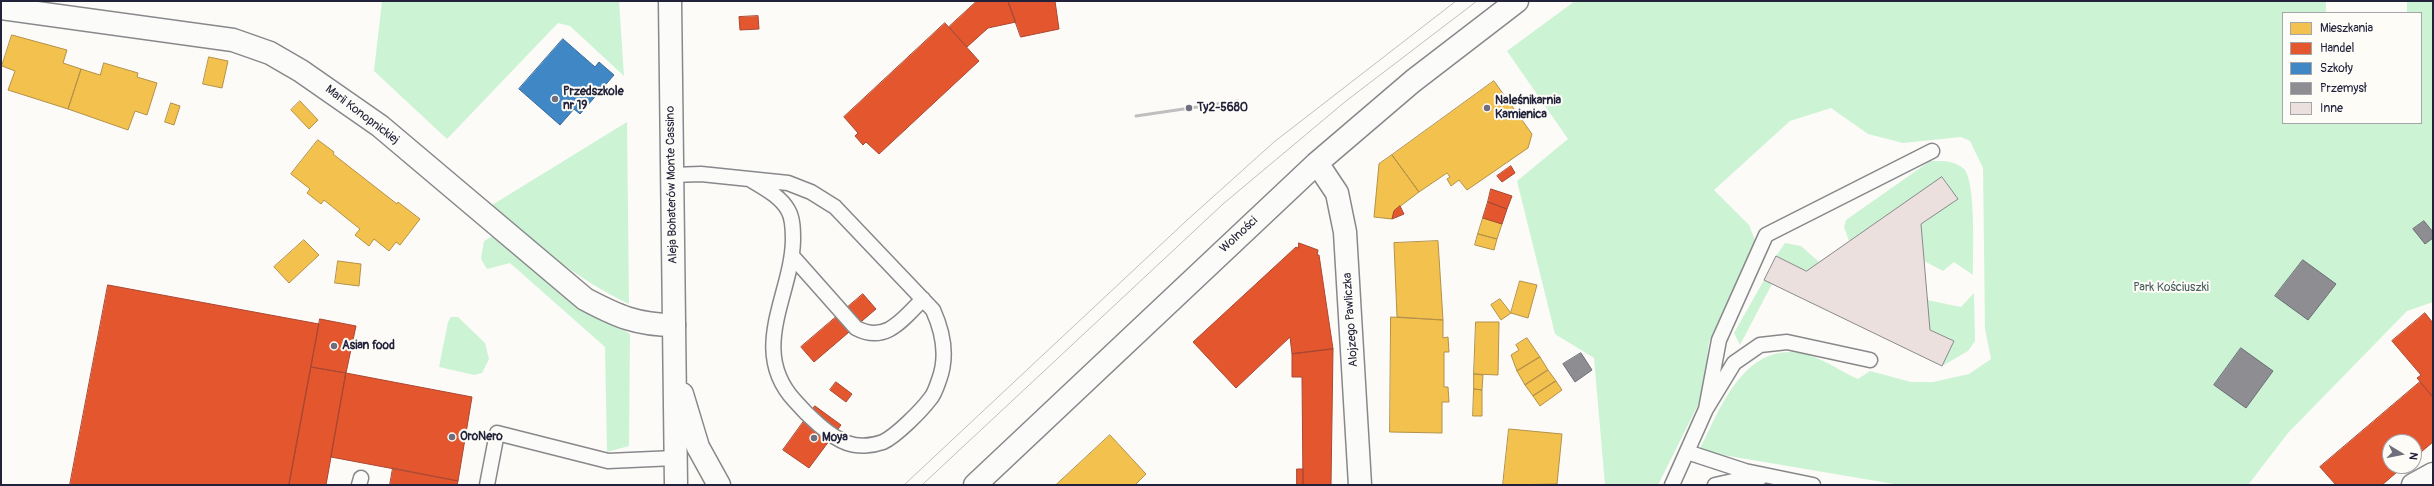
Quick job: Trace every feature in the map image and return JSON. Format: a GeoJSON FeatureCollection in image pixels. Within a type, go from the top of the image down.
{"type":"FeatureCollection","features":[{"type":"Feature","properties":{"kind":"street","name":"Aleja Bohaterów Monte Cassino"},"geometry":{"type":"LineString","coordinates":[[670,1],[676,485]]}},
{"type":"Feature","properties":{"kind":"street","name":"Wolności"},"geometry":{"type":"LineString","coordinates":[[975,485],[1317,162],[1413,82],[1517,1]]}},
{"type":"Feature","properties":{"kind":"street","name":"Marii Konopnickiej"},"geometry":{"type":"LineString","coordinates":[[1,8],[233,40],[270,53],[301,71],[380,126],[585,299],[617,316],[635,322],[674,326]]}},
{"type":"Feature","properties":{"kind":"street","name":"Alojzego Pawliczka"},"geometry":{"type":"LineString","coordinates":[[1317,162],[1337,193],[1345,232],[1360,485]]}},
{"type":"Feature","properties":{"kind":"street","name":"Aleja Bohaterów Monte Cassino"},"geometry":{"type":"LineString","coordinates":[[675,369],[698,447],[719,485]]}},
{"type":"Feature","properties":{"kind":"street"},"geometry":{"type":"LineString","coordinates":[[2413,485],[2433,474]]}},
{"type":"Feature","properties":{"kind":"lane"},"geometry":{"type":"LineString","coordinates":[[1706,409],[1719,340],[1766,235],[1932,151]]}},
{"type":"Feature","properties":{"kind":"lane"},"geometry":{"type":"LineString","coordinates":[[672,175],[701,174],[788,184],[811,192],[835,207],[933,310],[942,331],[943,359],[940,379],[931,398],[884,441],[864,446],[847,443],[821,426],[794,400],[780,378],[774,351],[774,323],[793,257],[793,230],[789,210],[775,195],[751,180]]}},
{"type":"Feature","properties":{"kind":"lane"},"geometry":{"type":"LineString","coordinates":[[793,257],[856,328],[866,334],[879,334],[892,329],[923,299]]}},
{"type":"Feature","properties":{"kind":"lane"},"geometry":{"type":"LineString","coordinates":[[1672,485],[1706,409],[1734,362],[1760,345],[1787,342],[1870,360]]}},
{"type":"Feature","properties":{"kind":"lane"},"geometry":{"type":"LineString","coordinates":[[487,485],[497,433],[608,461],[675,458]]}},
{"type":"Feature","properties":{"kind":"lane"},"geometry":{"type":"LineString","coordinates":[[1687,452],[1777,479],[1812,485]]}},
{"type":"Feature","properties":{"kind":"lane"},"geometry":{"type":"LineString","coordinates":[[1715,485],[1742,479],[1777,479]]}},
{"type":"Feature","properties":{"kind":"green space"},"geometry":{"type":"Polygon","coordinates":[[[382,1],[619,1],[624,76],[570,26],[558,23],[447,139],[374,71],[382,1]]]}},
{"type":"Feature","properties":{"kind":"green space","name":"Park Kościuszki"},"geometry":{"type":"Polygon","coordinates":[[[1575,1],[2326,1],[2326,12],[2282,12],[2282,124],[2422,124],[2422,12],[2407,12],[2407,1],[2433,1],[2433,302],[2407,311],[2288,433],[2248,485],[1900,485],[1699,451],[1727,397],[1739,380],[1752,366],[1768,356],[1787,352],[1809,355],[1858,379],[1870,371],[1911,382],[1933,382],[1969,374],[1991,359],[1985,329],[1983,168],[1970,141],[1961,137],[1903,143],[1868,134],[1831,108],[1790,121],[1714,190],[1749,225],[1755,240],[1709,342],[1702,397],[1658,485],[1605,485],[1594,358],[1555,334],[1517,181],[1568,139],[1507,51],[1575,1]]]}},
{"type":"Feature","properties":{"kind":"green space"},"geometry":{"type":"Polygon","coordinates":[[[627,122],[629,304],[574,272],[557,260],[492,205],[627,122]]]}},
{"type":"Feature","properties":{"kind":"green space"},"geometry":{"type":"Polygon","coordinates":[[[1930,161],[1956,164],[1964,169],[1968,176],[1973,219],[1973,275],[1954,262],[1943,271],[1924,261],[1921,224],[1957,199],[1943,177],[1849,241],[1844,227],[1846,220],[1930,161]]]}},
{"type":"Feature","properties":{"kind":"green space"},"geometry":{"type":"Polygon","coordinates":[[[500,236],[514,248],[546,282],[571,302],[630,334],[629,446],[607,452],[605,347],[510,263],[487,269],[481,259],[484,241],[491,237],[500,236]]]}},
{"type":"Feature","properties":{"kind":"green space"},"geometry":{"type":"Polygon","coordinates":[[[1785,243],[1801,246],[1819,262],[1806,271],[1776,256],[1785,243]]]}},
{"type":"Feature","properties":{"kind":"green space"},"geometry":{"type":"Polygon","coordinates":[[[1764,280],[1772,284],[1740,345],[1734,333],[1764,280]]]}},
{"type":"Feature","properties":{"kind":"green space"},"geometry":{"type":"Polygon","coordinates":[[[1974,293],[1975,341],[1968,351],[1942,366],[1954,341],[1930,330],[1927,300],[1961,307],[1974,293]]]}},
{"type":"Feature","properties":{"kind":"green space"},"geometry":{"type":"Polygon","coordinates":[[[451,317],[458,317],[485,343],[489,359],[482,373],[474,375],[439,367],[448,322],[451,317]]]}},
{"type":"Feature","properties":{"kind":"building: Mieszkania"},"geometry":{"type":"Polygon","coordinates":[[[12,35],[67,50],[63,63],[81,69],[68,109],[8,90],[15,71],[2,66],[12,35]]]}},
{"type":"Feature","properties":{"kind":"building: Mieszkania"},"geometry":{"type":"Polygon","coordinates":[[[209,57],[228,61],[222,88],[203,84],[209,57]]]}},
{"type":"Feature","properties":{"kind":"building: Mieszkania"},"geometry":{"type":"Polygon","coordinates":[[[104,63],[138,73],[137,77],[157,83],[147,115],[135,111],[128,130],[68,109],[81,69],[100,75],[104,63]]]}},
{"type":"Feature","properties":{"kind":"building: Mieszkania"},"geometry":{"type":"Polygon","coordinates":[[[1494,81],[1532,134],[1528,148],[1467,190],[1459,180],[1451,186],[1447,179],[1450,177],[1447,173],[1419,192],[1392,155],[1494,81]]]}},
{"type":"Feature","properties":{"kind":"building: Mieszkania"},"geometry":{"type":"Polygon","coordinates":[[[300,101],[318,120],[309,129],[291,110],[300,101]]]}},
{"type":"Feature","properties":{"kind":"building: Mieszkania"},"geometry":{"type":"Polygon","coordinates":[[[171,103],[180,106],[174,125],[165,122],[171,103]]]}},
{"type":"Feature","properties":{"kind":"building: Mieszkania"},"geometry":{"type":"Polygon","coordinates":[[[318,140],[334,152],[333,154],[397,204],[398,202],[420,219],[400,245],[396,242],[389,251],[374,239],[369,246],[355,235],[360,229],[324,200],[321,204],[307,193],[310,189],[291,174],[318,140]]]}},
{"type":"Feature","properties":{"kind":"building: Mieszkania"},"geometry":{"type":"Polygon","coordinates":[[[1392,155],[1419,192],[1394,211],[1392,219],[1374,217],[1379,164],[1392,155]]]}},
{"type":"Feature","properties":{"kind":"building: Mieszkania"},"geometry":{"type":"Polygon","coordinates":[[[1483,218],[1502,224],[1497,239],[1478,234],[1483,218]]]}},
{"type":"Feature","properties":{"kind":"building: Mieszkania"},"geometry":{"type":"Polygon","coordinates":[[[1478,234],[1497,239],[1494,250],[1475,245],[1478,234]]]}},
{"type":"Feature","properties":{"kind":"building: Mieszkania"},"geometry":{"type":"Polygon","coordinates":[[[304,240],[319,255],[289,283],[274,267],[304,240]]]}},
{"type":"Feature","properties":{"kind":"building: Mieszkania"},"geometry":{"type":"Polygon","coordinates":[[[1438,241],[1443,320],[1397,317],[1394,243],[1438,241]]]}},
{"type":"Feature","properties":{"kind":"building: Mieszkania"},"geometry":{"type":"Polygon","coordinates":[[[338,261],[361,264],[359,286],[335,283],[338,261]]]}},
{"type":"Feature","properties":{"kind":"building: Mieszkania"},"geometry":{"type":"Polygon","coordinates":[[[1520,281],[1537,285],[1528,318],[1511,313],[1520,281]]]}},
{"type":"Feature","properties":{"kind":"building: Mieszkania"},"geometry":{"type":"Polygon","coordinates":[[[1500,299],[1511,313],[1501,320],[1491,305],[1500,299]]]}},
{"type":"Feature","properties":{"kind":"building: Mieszkania"},"geometry":{"type":"Polygon","coordinates":[[[1391,317],[1443,320],[1443,338],[1448,337],[1449,352],[1444,352],[1444,387],[1448,387],[1449,402],[1442,402],[1442,433],[1390,432],[1391,317]]]}},
{"type":"Feature","properties":{"kind":"building: Mieszkania"},"geometry":{"type":"Polygon","coordinates":[[[1476,322],[1499,322],[1498,375],[1474,374],[1476,322]]]}},
{"type":"Feature","properties":{"kind":"building: Mieszkania"},"geometry":{"type":"Polygon","coordinates":[[[1527,338],[1540,357],[1517,371],[1511,355],[1519,350],[1516,345],[1527,338]]]}},
{"type":"Feature","properties":{"kind":"building: Mieszkania"},"geometry":{"type":"Polygon","coordinates":[[[1540,357],[1548,370],[1525,385],[1517,371],[1540,357]]]}},
{"type":"Feature","properties":{"kind":"building: Mieszkania"},"geometry":{"type":"Polygon","coordinates":[[[1548,370],[1556,381],[1533,396],[1525,385],[1548,370]]]}},
{"type":"Feature","properties":{"kind":"building: Mieszkania"},"geometry":{"type":"Polygon","coordinates":[[[1474,374],[1483,375],[1482,390],[1474,389],[1474,374]]]}},
{"type":"Feature","properties":{"kind":"building: Mieszkania"},"geometry":{"type":"Polygon","coordinates":[[[1556,381],[1562,390],[1540,406],[1533,396],[1556,381]]]}},
{"type":"Feature","properties":{"kind":"building: Mieszkania"},"geometry":{"type":"Polygon","coordinates":[[[1474,389],[1482,390],[1482,416],[1473,416],[1474,389]]]}},
{"type":"Feature","properties":{"kind":"building: Mieszkania"},"geometry":{"type":"Polygon","coordinates":[[[1509,429],[1562,434],[1557,484],[1503,485],[1509,429]]]}},
{"type":"Feature","properties":{"kind":"building: Mieszkania"},"geometry":{"type":"Polygon","coordinates":[[[1110,435],[1146,474],[1135,485],[1056,485],[1110,435]]]}},
{"type":"Feature","properties":{"kind":"building: Handel"},"geometry":{"type":"Polygon","coordinates":[[[977,1],[1008,1],[1016,22],[988,28],[967,47],[949,27],[977,1]]]}},
{"type":"Feature","properties":{"kind":"building: Handel"},"geometry":{"type":"Polygon","coordinates":[[[1008,1],[1055,1],[1059,29],[1021,37],[1008,1]]]}},
{"type":"Feature","properties":{"kind":"building: Handel"},"geometry":{"type":"Polygon","coordinates":[[[758,16],[759,29],[740,30],[739,17],[758,16]]]}},
{"type":"Feature","properties":{"kind":"building: Handel"},"geometry":{"type":"Polygon","coordinates":[[[945,23],[979,61],[879,154],[866,142],[863,145],[855,136],[858,133],[844,117],[945,23]]]}},
{"type":"Feature","properties":{"kind":"building: Handel"},"geometry":{"type":"Polygon","coordinates":[[[1511,166],[1515,173],[1502,182],[1497,176],[1511,166]]]}},
{"type":"Feature","properties":{"kind":"building: Handel"},"geometry":{"type":"Polygon","coordinates":[[[1491,189],[1512,196],[1507,209],[1488,202],[1491,189]]]}},
{"type":"Feature","properties":{"kind":"building: Handel"},"geometry":{"type":"Polygon","coordinates":[[[1488,202],[1507,209],[1502,224],[1483,218],[1488,202]]]}},
{"type":"Feature","properties":{"kind":"building: Handel"},"geometry":{"type":"Polygon","coordinates":[[[1400,206],[1404,214],[1392,219],[1394,211],[1400,206]]]}},
{"type":"Feature","properties":{"kind":"building: Handel"},"geometry":{"type":"Polygon","coordinates":[[[1299,243],[1318,250],[1317,255],[1319,255],[1333,349],[1292,354],[1290,337],[1236,388],[1193,342],[1296,247],[1298,248],[1299,243]]]}},
{"type":"Feature","properties":{"kind":"building: Handel"},"geometry":{"type":"Polygon","coordinates":[[[108,285],[319,324],[289,485],[70,485],[108,285]]]}},
{"type":"Feature","properties":{"kind":"building: Handel"},"geometry":{"type":"Polygon","coordinates":[[[863,294],[876,309],[814,362],[801,347],[863,294]]]}},
{"type":"Feature","properties":{"kind":"building: Handel"},"geometry":{"type":"Polygon","coordinates":[[[2425,313],[2433,323],[2433,397],[2417,378],[2421,375],[2392,341],[2425,313]]]}},
{"type":"Feature","properties":{"kind":"building: Handel"},"geometry":{"type":"Polygon","coordinates":[[[320,319],[356,326],[346,373],[311,367],[320,319]]]}},
{"type":"Feature","properties":{"kind":"building: Handel"},"geometry":{"type":"Polygon","coordinates":[[[1333,349],[1331,485],[1303,485],[1302,377],[1292,377],[1292,354],[1333,349]]]}},
{"type":"Feature","properties":{"kind":"building: Handel"},"geometry":{"type":"Polygon","coordinates":[[[311,367],[346,373],[326,485],[289,485],[311,367]]]}},
{"type":"Feature","properties":{"kind":"building: Handel"},"geometry":{"type":"Polygon","coordinates":[[[346,373],[472,397],[458,481],[331,457],[346,373]]]}},
{"type":"Feature","properties":{"kind":"building: Handel"},"geometry":{"type":"Polygon","coordinates":[[[836,382],[852,394],[846,402],[830,390],[836,382]]]}},
{"type":"Feature","properties":{"kind":"building: Handel"},"geometry":{"type":"Polygon","coordinates":[[[2420,382],[2433,397],[2433,442],[2422,451],[2422,434],[2382,434],[2382,474],[2395,474],[2382,485],[2336,485],[2320,467],[2420,382]]]}},
{"type":"Feature","properties":{"kind":"building: Handel"},"geometry":{"type":"Polygon","coordinates":[[[815,406],[841,425],[809,468],[783,450],[815,406]]]}},
{"type":"Feature","properties":{"kind":"building: Handel"},"geometry":{"type":"Polygon","coordinates":[[[393,468],[458,481],[457,485],[390,485],[393,468]]]}},
{"type":"Feature","properties":{"kind":"building: Handel"},"geometry":{"type":"Polygon","coordinates":[[[1297,469],[1303,469],[1303,485],[1297,485],[1297,469]]]}},
{"type":"Feature","properties":{"kind":"building: Szkoły"},"geometry":{"type":"Polygon","coordinates":[[[563,39],[595,67],[599,62],[614,75],[580,114],[574,109],[560,125],[519,89],[563,39]]]}},
{"type":"Feature","properties":{"kind":"building: Przemysł"},"geometry":{"type":"Polygon","coordinates":[[[2424,221],[2433,232],[2433,238],[2425,244],[2413,229],[2424,221]]]}},
{"type":"Feature","properties":{"kind":"building: Przemysł"},"geometry":{"type":"Polygon","coordinates":[[[2303,260],[2336,284],[2308,320],[2275,296],[2303,260]]]}},
{"type":"Feature","properties":{"kind":"building: Przemysł"},"geometry":{"type":"Polygon","coordinates":[[[2241,348],[2273,371],[2246,408],[2214,385],[2241,348]]]}},
{"type":"Feature","properties":{"kind":"building: Przemysł"},"geometry":{"type":"Polygon","coordinates":[[[1581,353],[1592,370],[1575,382],[1563,364],[1581,353]]]}},
{"type":"Feature","properties":{"kind":"building: Inne"},"geometry":{"type":"Polygon","coordinates":[[[1942,177],[1958,199],[1921,224],[1930,330],[1954,341],[1942,366],[1764,280],[1776,256],[1806,271],[1942,177]]]}},
{"type":"Feature","properties":{"kind":"tram line"},"geometry":{"type":"LineString","coordinates":[[904,485],[1185,222],[1274,142],[1456,1]]}},
{"type":"Feature","properties":{"kind":"tram line"},"geometry":{"type":"LineString","coordinates":[[922,485],[1223,204],[1346,101],[1477,1]]}},
{"type":"Feature","properties":{"kind":"railway"},"geometry":{"type":"LineString","coordinates":[[1136,116],[1238,101]]}},
{"type":"Feature","properties":{"kind":"place","name":"Przedszkole nr 19"},"geometry":{"type":"Point","coordinates":[555,99]}},
{"type":"Feature","properties":{"kind":"place","name":"Ty2-5680"},"geometry":{"type":"Point","coordinates":[1189,108]}},
{"type":"Feature","properties":{"kind":"place","name":"Naleśnikarnia Kamienica"},"geometry":{"type":"Point","coordinates":[1487,108]}},
{"type":"Feature","properties":{"kind":"place","name":"Asian food"},"geometry":{"type":"Point","coordinates":[334,346]}},
{"type":"Feature","properties":{"kind":"place","name":"OroNero"},"geometry":{"type":"Point","coordinates":[452,437]}},
{"type":"Feature","properties":{"kind":"place","name":"Moya"},"geometry":{"type":"Point","coordinates":[814,438]}}]}
